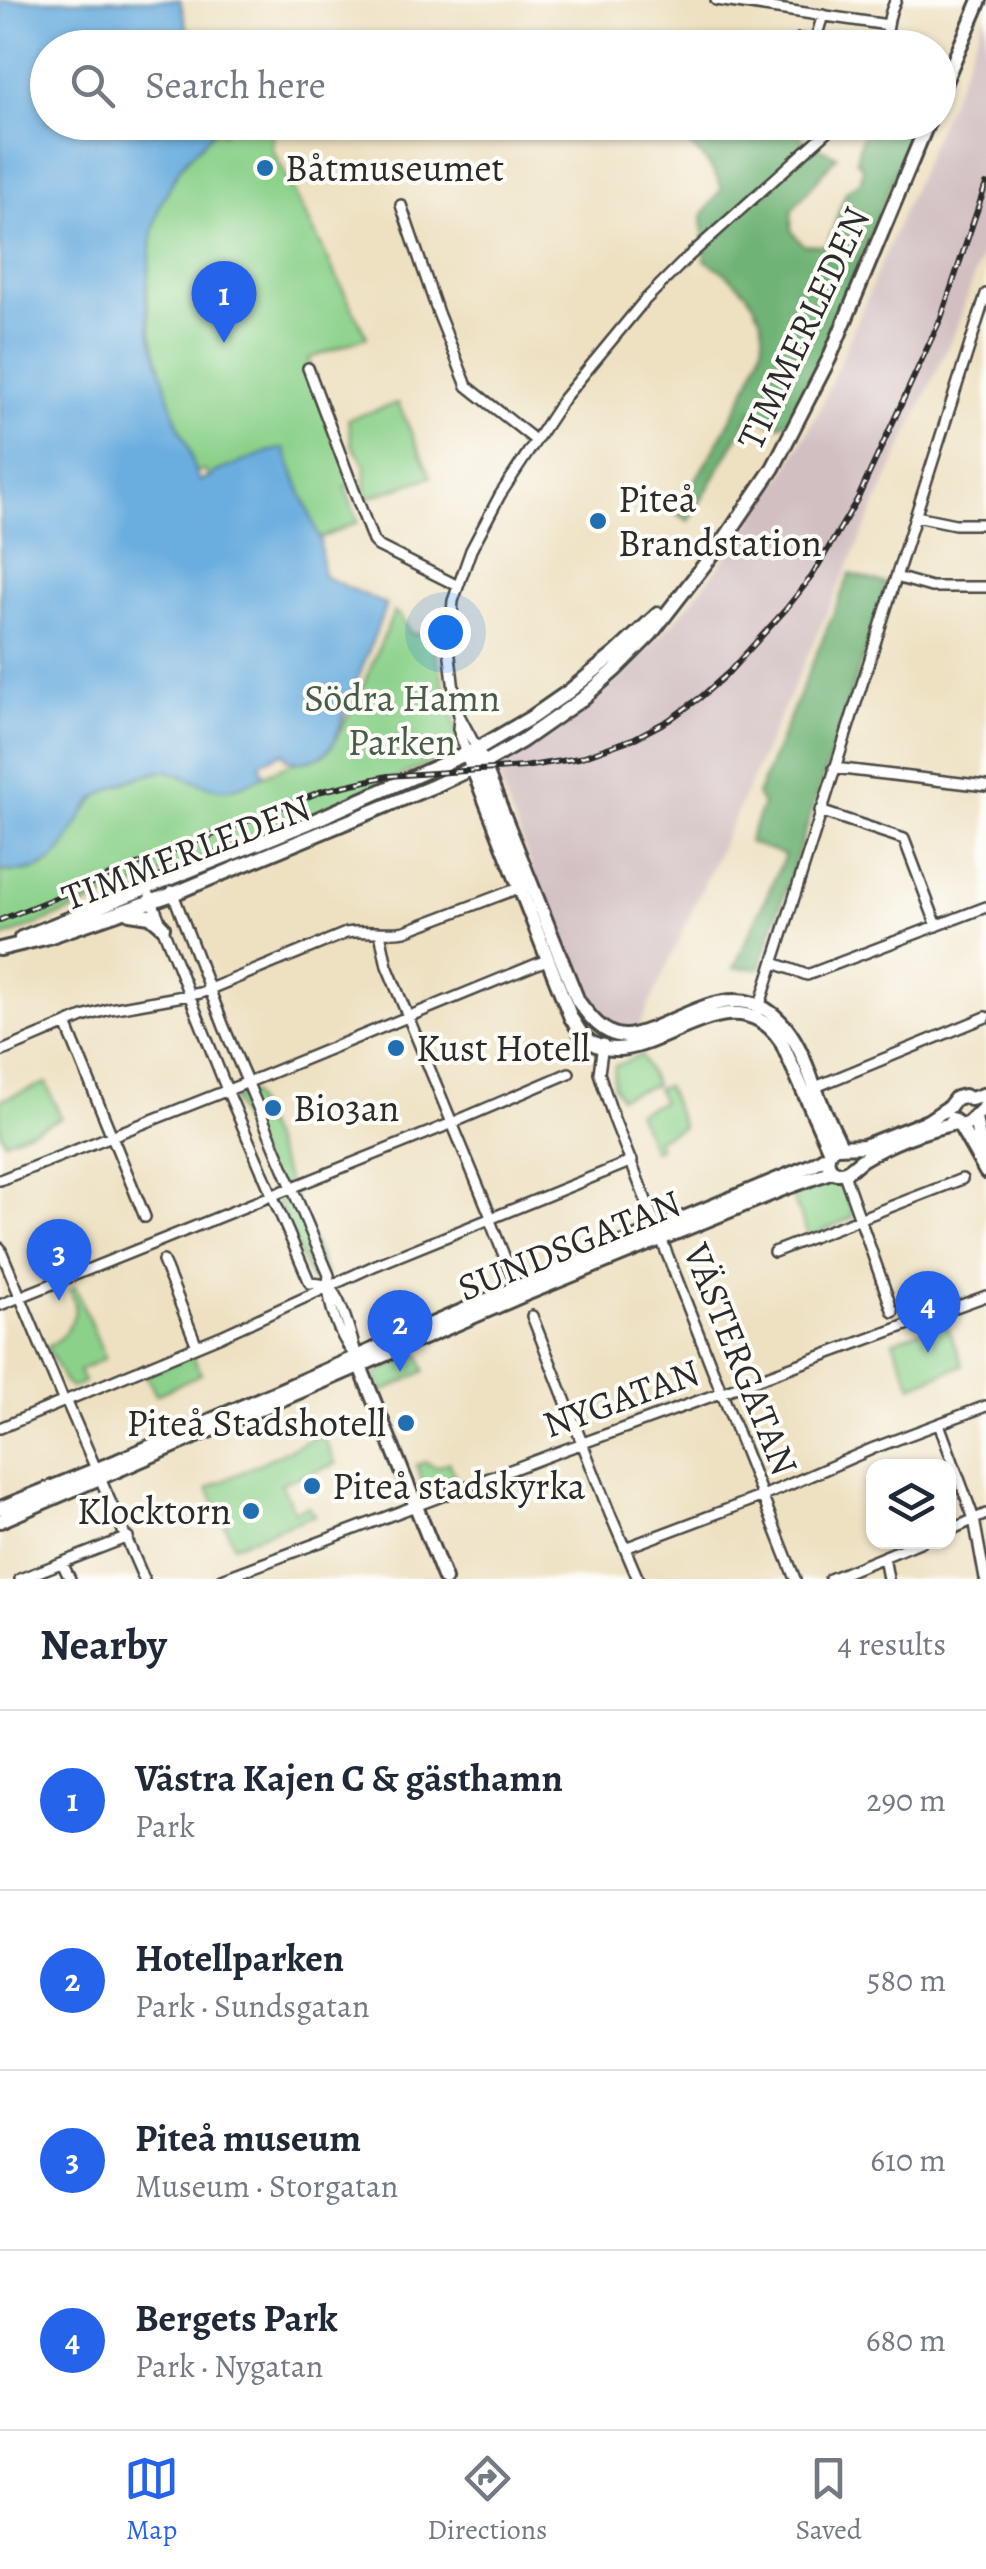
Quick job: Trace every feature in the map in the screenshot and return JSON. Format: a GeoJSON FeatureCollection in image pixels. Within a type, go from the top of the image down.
{"type":"FeatureCollection","features":[{"type":"Feature","properties":{"kind":"main road"},"geometry":{"type":"LineString","coordinates":[[956,56],[980,0]]}},
{"type":"Feature","properties":{"kind":"main road","name":"TIMMERLEDEN"},"geometry":{"type":"LineString","coordinates":[[0,948],[150,895],[478,766],[522,742],[592,690],[650,635],[774,468],[811,398],[920,140]]}},
{"type":"Feature","properties":{"kind":"main road","name":"TIMMERLEDEN"},"geometry":{"type":"LineString","coordinates":[[171,887],[472,752],[568,692],[678,596]]}},
{"type":"Feature","properties":{"kind":"main road"},"geometry":{"type":"LineString","coordinates":[[472,752],[554,957],[570,1018],[585,1038],[603,1046],[629,1049],[716,1016],[773,1014],[793,1038],[810,1090],[837,1150],[855,1157],[844,1170],[828,1166],[837,1150]]}},
{"type":"Feature","properties":{"kind":"main road","name":"TIMMERLEDEN"},"geometry":{"type":"LineString","coordinates":[[0,948],[45,938],[117,912],[150,895]]}},
{"type":"Feature","properties":{"kind":"main road"},"geometry":{"type":"LineString","coordinates":[[117,912],[142,913],[163,927]]}},
{"type":"Feature","properties":{"kind":"main road"},"geometry":{"type":"LineString","coordinates":[[554,957],[592,1020],[624,1036],[728,1000],[740,1000],[755,1013]]}},
{"type":"Feature","properties":{"kind":"main road","name":"SUNDSGATAN"},"geometry":{"type":"LineString","coordinates":[[0,1521],[358,1361],[659,1234],[837,1150],[864,1146],[910,1128],[949,1107],[956,1098],[986,1094]]}},
{"type":"Feature","properties":{"kind":"main road"},"geometry":{"type":"LineString","coordinates":[[971,1099],[979,1113],[985,1170]]}},
{"type":"Feature","properties":{"kind":"main road"},"geometry":{"type":"LineString","coordinates":[[949,1107],[949,1114],[985,1170]]}},
{"type":"Feature","properties":{"kind":"main road","name":"SUNDSGATAN"},"geometry":{"type":"LineString","coordinates":[[659,1234],[844,1170],[930,1130],[966,1125],[979,1113]]}},
{"type":"Feature","properties":{"kind":"main road"},"geometry":{"type":"LineString","coordinates":[[358,1361],[445,1579]]}},
{"type":"Feature","properties":{"kind":"main road","name":"SUNDSGATAN"},"geometry":{"type":"LineString","coordinates":[[0,1508],[99,1474]]}},
{"type":"Feature","properties":{"kind":"street"},"geometry":{"type":"LineString","coordinates":[[716,0],[888,25]]}},
{"type":"Feature","properties":{"kind":"street"},"geometry":{"type":"LineString","coordinates":[[888,30],[896,0]]}},
{"type":"Feature","properties":{"kind":"street"},"geometry":{"type":"LineString","coordinates":[[818,30],[823,16]]}},
{"type":"Feature","properties":{"kind":"street"},"geometry":{"type":"LineString","coordinates":[[472,752],[454,699],[449,648],[453,601],[478,536],[535,440],[584,372],[644,301],[688,256],[818,140]]}},
{"type":"Feature","properties":{"kind":"street"},"geometry":{"type":"LineString","coordinates":[[402,205],[467,386],[535,440]]}},
{"type":"Feature","properties":{"kind":"street"},"geometry":{"type":"LineString","coordinates":[[755,1013],[986,294]]}},
{"type":"Feature","properties":{"kind":"street"},"geometry":{"type":"LineString","coordinates":[[308,368],[373,541],[458,586]]}},
{"type":"Feature","properties":{"kind":"street"},"geometry":{"type":"LineString","coordinates":[[916,516],[956,524],[986,524]]}},
{"type":"Feature","properties":{"kind":"street"},"geometry":{"type":"LineString","coordinates":[[896,577],[931,587],[986,587]]}},
{"type":"Feature","properties":{"kind":"street"},"geometry":{"type":"LineString","coordinates":[[834,768],[986,786]]}},
{"type":"Feature","properties":{"kind":"street"},"geometry":{"type":"LineString","coordinates":[[820,811],[904,839],[938,926]]}},
{"type":"Feature","properties":{"kind":"street"},"geometry":{"type":"LineString","coordinates":[[0,1052],[110,1008],[211,989],[346,932],[405,932],[526,885]]}},
{"type":"Feature","properties":{"kind":"street"},"geometry":{"type":"LineString","coordinates":[[171,887],[191,946],[328,1276],[328,1297],[358,1361]]}},
{"type":"Feature","properties":{"kind":"street"},"geometry":{"type":"LineString","coordinates":[[150,895],[227,1090],[310,1283],[327,1286]]}},
{"type":"Feature","properties":{"kind":"street"},"geometry":{"type":"LineString","coordinates":[[774,962],[807,975],[986,907]]}},
{"type":"Feature","properties":{"kind":"street"},"geometry":{"type":"LineString","coordinates":[[380,933],[387,966],[515,1283]]}},
{"type":"Feature","properties":{"kind":"street"},"geometry":{"type":"LineString","coordinates":[[0,1180],[554,957]]}},
{"type":"Feature","properties":{"kind":"street"},"geometry":{"type":"LineString","coordinates":[[810,1090],[986,1017]]}},
{"type":"Feature","properties":{"kind":"street"},"geometry":{"type":"LineString","coordinates":[[66,1024],[145,1217]]}},
{"type":"Feature","properties":{"kind":"street","name":"VÄSTERGATAN"},"geometry":{"type":"LineString","coordinates":[[607,1030],[599,1072],[606,1095],[795,1579]]}},
{"type":"Feature","properties":{"kind":"street"},"geometry":{"type":"LineString","coordinates":[[0,1305],[569,1073]]}},
{"type":"Feature","properties":{"kind":"street"},"geometry":{"type":"LineString","coordinates":[[0,1428],[197,1346],[327,1286],[632,1161]]}},
{"type":"Feature","properties":{"kind":"street"},"geometry":{"type":"LineString","coordinates":[[844,1170],[892,1312]]}},
{"type":"Feature","properties":{"kind":"street"},"geometry":{"type":"LineString","coordinates":[[774,1252],[962,1179]]}},
{"type":"Feature","properties":{"kind":"street"},"geometry":{"type":"LineString","coordinates":[[0,1248],[144,1579]]}},
{"type":"Feature","properties":{"kind":"street"},"geometry":{"type":"LineString","coordinates":[[163,1260],[197,1346]]}},
{"type":"Feature","properties":{"kind":"street","name":"NYGATAN"},"geometry":{"type":"LineString","coordinates":[[222,1579],[986,1296]]}},
{"type":"Feature","properties":{"kind":"street"},"geometry":{"type":"LineString","coordinates":[[532,1316],[638,1579]]}},
{"type":"Feature","properties":{"kind":"street"},"geometry":{"type":"LineString","coordinates":[[625,1548],[986,1406]]}},
{"type":"Feature","properties":{"kind":"street"},"geometry":{"type":"LineString","coordinates":[[938,1424],[974,1520],[985,1579]]}},
{"type":"Feature","properties":{"kind":"street"},"geometry":{"type":"LineString","coordinates":[[956,1528],[986,1514]]}},
{"type":"Feature","properties":{"kind":"street"},"geometry":{"type":"LineString","coordinates":[[20,1579],[128,1537]]}},
{"type":"Feature","properties":{"kind":"street"},"geometry":{"type":"LineString","coordinates":[[830,1579],[904,1549]]}},
{"type":"Feature","properties":{"kind":"street"},"geometry":{"type":"LineString","coordinates":[[884,1557],[888,1579]]}},
{"type":"Feature","properties":{"kind":"street"},"geometry":{"type":"LineString","coordinates":[[62,1562],[70,1579]]}},
{"type":"Feature","properties":{"kind":"shaded area"},"geometry":{"type":"Polygon","coordinates":[[[986,14],[986,242],[958,324],[637,1032],[607,1027],[584,1001],[505,798],[499,779],[501,765],[507,756],[596,699],[628,669],[715,572],[785,472],[820,409],[933,140],[956,140],[956,85],[986,14]]]}},
{"type":"Feature","properties":{"kind":"green space"},"geometry":{"type":"Polygon","coordinates":[[[205,140],[273,140],[272,148],[367,337],[308,359],[355,483],[345,487],[358,522],[316,540],[210,481],[205,470],[195,472],[166,391],[151,325],[148,258],[153,225],[164,194],[205,140]]]}},
{"type":"Feature","properties":{"kind":"green space"},"geometry":{"type":"Polygon","coordinates":[[[680,140],[802,140],[837,156],[792,210],[791,230],[803,245],[827,246],[846,192],[861,181],[863,167],[856,160],[861,140],[909,140],[821,354],[789,421],[775,426],[752,412],[689,521],[675,513],[743,395],[762,347],[763,330],[750,297],[705,260],[702,216],[722,188],[706,161],[680,140]]]}},
{"type":"Feature","properties":{"kind":"green space"},"geometry":{"type":"Polygon","coordinates":[[[398,403],[431,477],[367,498],[366,466],[352,445],[348,419],[398,403]]]}},
{"type":"Feature","properties":{"kind":"green space"},"geometry":{"type":"Polygon","coordinates":[[[850,574],[887,584],[760,968],[734,968],[785,855],[748,842],[763,804],[757,795],[850,574]]]}},
{"type":"Feature","properties":{"kind":"green space","name":"Södra Hamn Parken"},"geometry":{"type":"Polygon","coordinates":[[[394,612],[411,634],[430,633],[461,746],[449,755],[305,818],[0,939],[0,871],[30,871],[49,863],[90,805],[105,791],[165,770],[210,787],[232,789],[299,760],[325,754],[359,695],[394,612]]]}},
{"type":"Feature","properties":{"kind":"green space"},"geometry":{"type":"Polygon","coordinates":[[[641,1055],[655,1085],[620,1097],[613,1085],[615,1066],[641,1055]]]}},
{"type":"Feature","properties":{"kind":"green space"},"geometry":{"type":"Polygon","coordinates":[[[46,1083],[61,1118],[5,1141],[0,1131],[0,1100],[46,1083]]]}},
{"type":"Feature","properties":{"kind":"green space"},"geometry":{"type":"Polygon","coordinates":[[[666,1086],[683,1127],[656,1139],[659,1148],[653,1150],[637,1112],[662,1102],[657,1089],[666,1086]]]}},
{"type":"Feature","properties":{"kind":"green space"},"geometry":{"type":"Polygon","coordinates":[[[251,1092],[326,1274],[311,1281],[233,1100],[251,1092]]]}},
{"type":"Feature","properties":{"kind":"green space"},"geometry":{"type":"Polygon","coordinates":[[[832,1179],[839,1180],[853,1217],[809,1237],[792,1196],[832,1179]]]}},
{"type":"Feature","properties":{"kind":"green space"},"geometry":{"type":"Polygon","coordinates":[[[75,1286],[105,1358],[79,1371],[84,1382],[72,1388],[65,1383],[47,1347],[70,1324],[75,1306],[70,1290],[75,1286]]]}},
{"type":"Feature","properties":{"kind":"green space"},"geometry":{"type":"Polygon","coordinates":[[[945,1321],[963,1365],[912,1386],[893,1341],[945,1321]]]}},
{"type":"Feature","properties":{"kind":"green space"},"geometry":{"type":"Polygon","coordinates":[[[419,1353],[425,1371],[382,1392],[375,1373],[419,1353]]]}},
{"type":"Feature","properties":{"kind":"green space"},"geometry":{"type":"Polygon","coordinates":[[[192,1354],[201,1374],[156,1395],[146,1375],[192,1354]]]}},
{"type":"Feature","properties":{"kind":"green space"},"geometry":{"type":"Polygon","coordinates":[[[322,1434],[336,1464],[281,1483],[294,1511],[308,1506],[315,1515],[234,1545],[208,1488],[322,1434]]]}},
{"type":"Feature","properties":{"kind":"green space"},"geometry":{"type":"Polygon","coordinates":[[[425,1462],[436,1467],[449,1462],[456,1479],[426,1491],[416,1465],[425,1462]]]}},
{"type":"Feature","properties":{"kind":"water"},"geometry":{"type":"Polygon","coordinates":[[[0,0],[180,0],[188,30],[30,30],[30,140],[206,140],[181,166],[160,205],[153,231],[146,297],[151,336],[194,468],[200,481],[284,448],[320,540],[323,576],[386,605],[334,742],[325,752],[300,761],[287,759],[284,752],[260,763],[264,776],[228,789],[213,788],[168,771],[136,778],[93,800],[52,861],[31,870],[0,871],[0,0]]]}},
{"type":"Feature","properties":{"kind":"railway"},"geometry":{"type":"LineString","coordinates":[[0,920],[322,791],[388,776],[524,767],[579,758],[635,738],[701,697],[786,609],[812,576],[858,498],[941,318],[986,184]]}},
{"type":"Feature","properties":{"kind":"place","name":"Båtmuseumet"},"geometry":{"type":"Point","coordinates":[265,168]}},
{"type":"Feature","properties":{"kind":"place","name":"Västra Kajen C & gästhamn"},"geometry":{"type":"Point","coordinates":[224,343]}},
{"type":"Feature","properties":{"kind":"place","name":"Piteå Brandstation"},"geometry":{"type":"Point","coordinates":[598,521]}},
{"type":"Feature","properties":{"kind":"place","name":"Kust Hotell"},"geometry":{"type":"Point","coordinates":[396,1048]}},
{"type":"Feature","properties":{"kind":"place","name":"Bio3an"},"geometry":{"type":"Point","coordinates":[273,1108]}},
{"type":"Feature","properties":{"kind":"place","name":"Piteå museum"},"geometry":{"type":"Point","coordinates":[59,1301]}},
{"type":"Feature","properties":{"kind":"place","name":"Bergets Park"},"geometry":{"type":"Point","coordinates":[928,1353]}},
{"type":"Feature","properties":{"kind":"place","name":"Hotellparken"},"geometry":{"type":"Point","coordinates":[400,1372]}},
{"type":"Feature","properties":{"kind":"place","name":"Piteå Stadshotell"},"geometry":{"type":"Point","coordinates":[406,1423]}},
{"type":"Feature","properties":{"kind":"place","name":"Piteå stadskyrka"},"geometry":{"type":"Point","coordinates":[312,1486]}},
{"type":"Feature","properties":{"kind":"place","name":"Klocktorn"},"geometry":{"type":"Point","coordinates":[251,1511]}}]}
